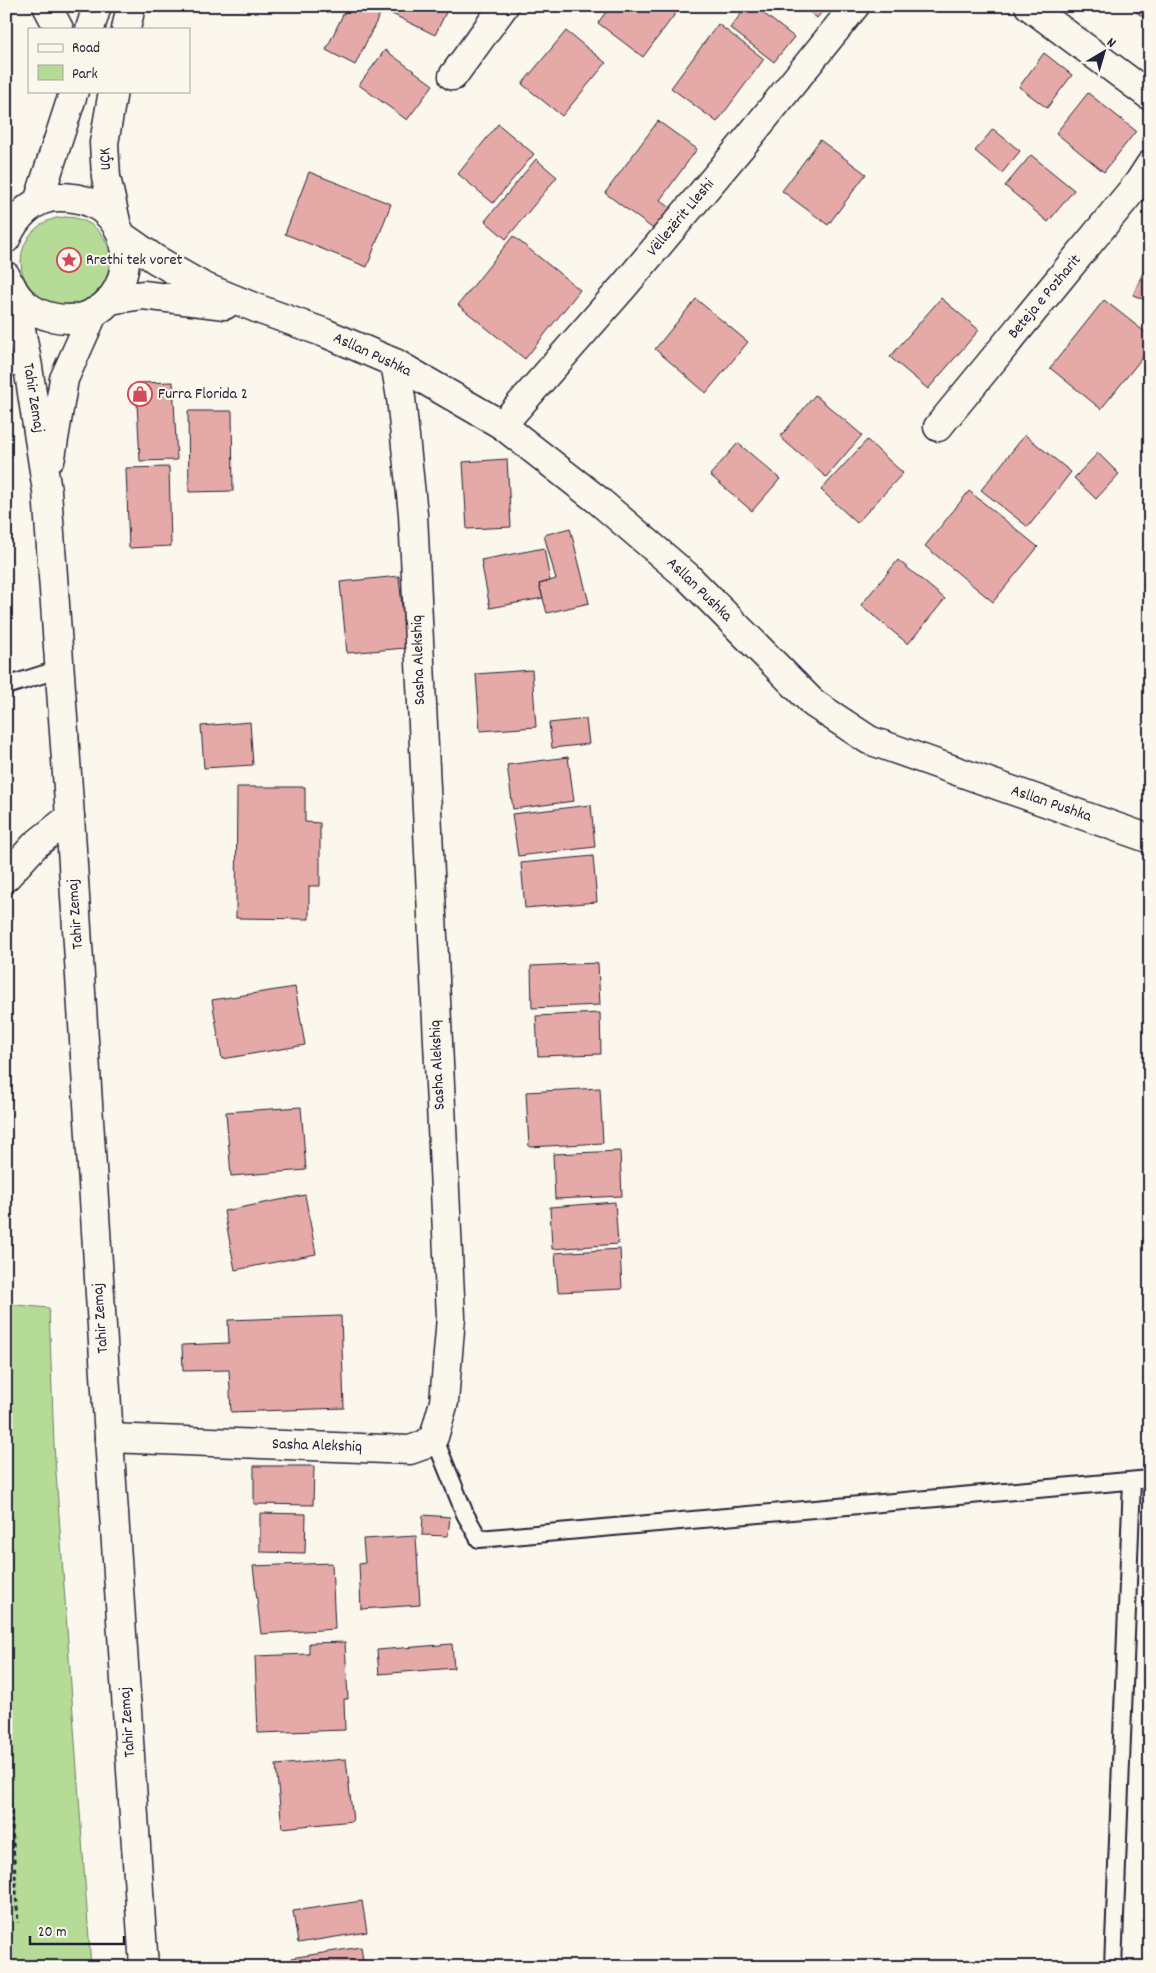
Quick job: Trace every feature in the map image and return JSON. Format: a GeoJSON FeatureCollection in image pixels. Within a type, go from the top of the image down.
{"type":"FeatureCollection","features":[{"type":"Feature","properties":{"kind":"main road"},"geometry":{"type":"LineString","coordinates":[[47,6],[58,28]]}},
{"type":"Feature","properties":{"kind":"main road"},"geometry":{"type":"LineString","coordinates":[[90,28],[97,6]]}},
{"type":"Feature","properties":{"kind":"main road"},"geometry":{"type":"LineString","coordinates":[[126,28],[131,6]]}},
{"type":"Feature","properties":{"kind":"main road"},"geometry":{"type":"LineString","coordinates":[[453,76],[504,6]]}},
{"type":"Feature","properties":{"kind":"main road","name":"Vëllezërit Lleshi"},"geometry":{"type":"LineString","coordinates":[[502,425],[624,286],[749,138],[854,6]]}},
{"type":"Feature","properties":{"kind":"main road"},"geometry":{"type":"LineString","coordinates":[[1030,6],[1150,96]]}},
{"type":"Feature","properties":{"kind":"main road"},"geometry":{"type":"LineString","coordinates":[[6,240],[12,225],[23,212],[38,202],[74,92]]}},
{"type":"Feature","properties":{"kind":"main road","name":"UÇK"},"geometry":{"type":"LineString","coordinates":[[102,306],[121,284],[126,266],[125,246],[106,177],[104,143],[113,92]]}},
{"type":"Feature","properties":{"kind":"main road","name":"Beteja e Pozharit"},"geometry":{"type":"LineString","coordinates":[[938,426],[1139,182],[1150,165]]}},
{"type":"Feature","properties":{"kind":"main road","name":"Asllan Pushka"},"geometry":{"type":"LineString","coordinates":[[38,202],[56,197],[73,197],[91,202],[106,212],[120,231],[155,259],[202,286],[261,310],[325,332],[395,363],[502,425],[599,501],[688,577],[813,703],[869,740],[1150,838]]}},
{"type":"Feature","properties":{"kind":"main road","name":"Asllan Pushka"},"geometry":{"type":"LineString","coordinates":[[6,276],[14,292],[27,306],[42,315],[60,319],[77,318],[102,306],[143,295],[261,310]]}},
{"type":"Feature","properties":{"kind":"main road","name":"Tahir Zemaj"},"geometry":{"type":"LineString","coordinates":[[6,276],[21,329],[17,367],[47,491],[70,817],[144,1967]]}},
{"type":"Feature","properties":{"kind":"main road","name":"Tahir Zemaj"},"geometry":{"type":"LineString","coordinates":[[47,491],[64,378],[102,306]]}},
{"type":"Feature","properties":{"kind":"main road","name":"Sasha Alekshiq"},"geometry":{"type":"LineString","coordinates":[[109,1438],[410,1450],[424,1445],[434,1437],[444,1402],[451,1317],[413,514],[401,398],[395,363]]}},
{"type":"Feature","properties":{"kind":"main road"},"geometry":{"type":"LineString","coordinates":[[6,877],[34,845],[70,817]]}},
{"type":"Feature","properties":{"kind":"lane"},"geometry":{"type":"LineString","coordinates":[[6,686],[60,670]]}},
{"type":"Feature","properties":{"kind":"lane"},"geometry":{"type":"LineString","coordinates":[[434,1437],[465,1514],[480,1539],[1150,1479]]}},
{"type":"Feature","properties":{"kind":"lane"},"geometry":{"type":"LineString","coordinates":[[1113,1967],[1132,1480]]}},
{"type":"Feature","properties":{"kind":"path"},"geometry":{"type":"LineString","coordinates":[[6,1730],[18,1923]]}},
{"type":"Feature","properties":{"kind":"green space"},"geometry":{"type":"Polygon","coordinates":[[[66,217],[83,221],[98,230],[107,245],[111,262],[107,279],[98,294],[83,303],[66,307],[49,303],[34,294],[25,279],[21,262],[25,245],[34,230],[49,221],[66,217]]]}},
{"type":"Feature","properties":{"kind":"green space"},"geometry":{"type":"Polygon","coordinates":[[[6,1304],[49,1308],[54,1445],[91,1967],[6,1967],[6,1304]]]}},
{"type":"Feature","properties":{"kind":"building"},"geometry":{"type":"Polygon","coordinates":[[[347,6],[384,6],[355,65],[326,50],[347,6]]]}},
{"type":"Feature","properties":{"kind":"building"},"geometry":{"type":"Polygon","coordinates":[[[395,6],[449,6],[435,35],[392,14],[395,6]]]}},
{"type":"Feature","properties":{"kind":"building"},"geometry":{"type":"Polygon","coordinates":[[[610,6],[681,6],[643,57],[598,23],[610,6]]]}},
{"type":"Feature","properties":{"kind":"building"},"geometry":{"type":"Polygon","coordinates":[[[747,6],[754,6],[794,37],[774,62],[730,28],[747,6]]]}},
{"type":"Feature","properties":{"kind":"building"},"geometry":{"type":"Polygon","coordinates":[[[802,6],[827,6],[817,18],[802,6]]]}},
{"type":"Feature","properties":{"kind":"building"},"geometry":{"type":"Polygon","coordinates":[[[1128,6],[1150,6],[1150,22],[1128,6]]]}},
{"type":"Feature","properties":{"kind":"building"},"geometry":{"type":"Polygon","coordinates":[[[718,24],[764,59],[717,122],[671,88],[718,24]]]}},
{"type":"Feature","properties":{"kind":"building"},"geometry":{"type":"Polygon","coordinates":[[[566,31],[606,63],[562,116],[522,84],[566,31]]]}},
{"type":"Feature","properties":{"kind":"building"},"geometry":{"type":"Polygon","coordinates":[[[385,50],[433,85],[407,120],[359,85],[385,50]]]}},
{"type":"Feature","properties":{"kind":"building"},"geometry":{"type":"Polygon","coordinates":[[[1044,53],[1072,75],[1047,108],[1019,87],[1044,53]]]}},
{"type":"Feature","properties":{"kind":"building"},"geometry":{"type":"Polygon","coordinates":[[[1088,93],[1136,131],[1104,172],[1056,133],[1088,93]]]}},
{"type":"Feature","properties":{"kind":"building"},"geometry":{"type":"Polygon","coordinates":[[[658,121],[697,149],[660,200],[676,212],[660,234],[605,193],[658,121]]]}},
{"type":"Feature","properties":{"kind":"building"},"geometry":{"type":"Polygon","coordinates":[[[498,124],[534,154],[493,203],[458,174],[498,124]]]}},
{"type":"Feature","properties":{"kind":"building"},"geometry":{"type":"Polygon","coordinates":[[[993,129],[1020,151],[1002,173],[975,151],[993,129]]]}},
{"type":"Feature","properties":{"kind":"building"},"geometry":{"type":"Polygon","coordinates":[[[820,140],[866,174],[828,225],[782,191],[820,140]]]}},
{"type":"Feature","properties":{"kind":"building"},"geometry":{"type":"Polygon","coordinates":[[[1031,155],[1074,190],[1048,222],[1005,186],[1031,155]]]}},
{"type":"Feature","properties":{"kind":"building"},"geometry":{"type":"Polygon","coordinates":[[[536,159],[557,177],[506,239],[485,221],[536,159]]]}},
{"type":"Feature","properties":{"kind":"building"},"geometry":{"type":"Polygon","coordinates":[[[309,172],[391,204],[367,267],[285,234],[309,172]]]}},
{"type":"Feature","properties":{"kind":"building"},"geometry":{"type":"Polygon","coordinates":[[[513,236],[580,290],[525,359],[458,305],[513,236]]]}},
{"type":"Feature","properties":{"kind":"building"},"geometry":{"type":"Polygon","coordinates":[[[1150,257],[1150,302],[1133,295],[1150,257]]]}},
{"type":"Feature","properties":{"kind":"building"},"geometry":{"type":"Polygon","coordinates":[[[941,298],[979,330],[928,389],[890,357],[941,298]]]}},
{"type":"Feature","properties":{"kind":"building"},"geometry":{"type":"Polygon","coordinates":[[[696,299],[748,342],[706,393],[655,349],[696,299]]]}},
{"type":"Feature","properties":{"kind":"building"},"geometry":{"type":"Polygon","coordinates":[[[1104,300],[1150,336],[1150,348],[1101,409],[1050,368],[1104,300]]]}},
{"type":"Feature","properties":{"kind":"building"},"geometry":{"type":"Polygon","coordinates":[[[173,382],[177,460],[140,461],[136,383],[173,382]]]}},
{"type":"Feature","properties":{"kind":"building"},"geometry":{"type":"Polygon","coordinates":[[[815,395],[862,435],[826,477],[780,437],[815,395]]]}},
{"type":"Feature","properties":{"kind":"building"},"geometry":{"type":"Polygon","coordinates":[[[188,411],[232,411],[233,491],[189,492],[188,411]]]}},
{"type":"Feature","properties":{"kind":"building"},"geometry":{"type":"Polygon","coordinates":[[[1025,435],[1071,472],[1028,527],[981,490],[1025,435]]]}},
{"type":"Feature","properties":{"kind":"building"},"geometry":{"type":"Polygon","coordinates":[[[867,440],[903,473],[857,523],[821,490],[867,440]]]}},
{"type":"Feature","properties":{"kind":"building"},"geometry":{"type":"Polygon","coordinates":[[[738,443],[780,479],[752,511],[710,475],[738,443]]]}},
{"type":"Feature","properties":{"kind":"building"},"geometry":{"type":"Polygon","coordinates":[[[1098,453],[1119,474],[1096,499],[1074,478],[1098,453]]]}},
{"type":"Feature","properties":{"kind":"building"},"geometry":{"type":"Polygon","coordinates":[[[507,459],[511,527],[467,529],[463,462],[507,459]]]}},
{"type":"Feature","properties":{"kind":"building"},"geometry":{"type":"Polygon","coordinates":[[[169,467],[171,546],[129,548],[126,468],[169,467]]]}},
{"type":"Feature","properties":{"kind":"building"},"geometry":{"type":"Polygon","coordinates":[[[969,491],[1038,547],[993,602],[925,546],[969,491]]]}},
{"type":"Feature","properties":{"kind":"building"},"geometry":{"type":"Polygon","coordinates":[[[570,528],[589,603],[547,613],[539,584],[556,579],[544,535],[570,528]]]}},
{"type":"Feature","properties":{"kind":"building"},"geometry":{"type":"Polygon","coordinates":[[[544,548],[550,581],[539,584],[543,598],[490,608],[481,560],[544,548]]]}},
{"type":"Feature","properties":{"kind":"building"},"geometry":{"type":"Polygon","coordinates":[[[898,560],[945,599],[908,644],[861,605],[898,560]]]}},
{"type":"Feature","properties":{"kind":"building"},"geometry":{"type":"Polygon","coordinates":[[[399,576],[406,648],[347,653],[340,582],[399,576]]]}},
{"type":"Feature","properties":{"kind":"building"},"geometry":{"type":"Polygon","coordinates":[[[532,670],[536,727],[480,731],[476,674],[532,670]]]}},
{"type":"Feature","properties":{"kind":"building"},"geometry":{"type":"Polygon","coordinates":[[[586,719],[589,744],[552,748],[549,723],[586,719]]]}},
{"type":"Feature","properties":{"kind":"building"},"geometry":{"type":"Polygon","coordinates":[[[250,722],[253,765],[204,768],[201,726],[250,722]]]}},
{"type":"Feature","properties":{"kind":"building"},"geometry":{"type":"Polygon","coordinates":[[[568,757],[574,801],[513,809],[507,765],[568,757]]]}},
{"type":"Feature","properties":{"kind":"building"},"geometry":{"type":"Polygon","coordinates":[[[237,787],[305,787],[305,822],[320,823],[320,886],[309,886],[309,919],[236,918],[237,787]]]}},
{"type":"Feature","properties":{"kind":"building"},"geometry":{"type":"Polygon","coordinates":[[[591,805],[595,847],[518,856],[512,814],[591,805]]]}},
{"type":"Feature","properties":{"kind":"building"},"geometry":{"type":"Polygon","coordinates":[[[593,856],[597,902],[525,908],[521,863],[593,856]]]}},
{"type":"Feature","properties":{"kind":"building"},"geometry":{"type":"Polygon","coordinates":[[[598,963],[600,1005],[532,1008],[531,966],[598,963]]]}},
{"type":"Feature","properties":{"kind":"building"},"geometry":{"type":"Polygon","coordinates":[[[295,987],[305,1045],[222,1059],[212,1000],[295,987]]]}},
{"type":"Feature","properties":{"kind":"building"},"geometry":{"type":"Polygon","coordinates":[[[600,1013],[601,1054],[538,1056],[536,1016],[600,1013]]]}},
{"type":"Feature","properties":{"kind":"building"},"geometry":{"type":"Polygon","coordinates":[[[600,1088],[603,1143],[529,1147],[526,1092],[600,1088]]]}},
{"type":"Feature","properties":{"kind":"building"},"geometry":{"type":"Polygon","coordinates":[[[301,1107],[306,1170],[231,1176],[226,1112],[301,1107]]]}},
{"type":"Feature","properties":{"kind":"building"},"geometry":{"type":"Polygon","coordinates":[[[620,1151],[622,1196],[555,1199],[553,1154],[620,1151]]]}},
{"type":"Feature","properties":{"kind":"building"},"geometry":{"type":"Polygon","coordinates":[[[305,1195],[316,1254],[235,1270],[224,1211],[305,1195]]]}},
{"type":"Feature","properties":{"kind":"building"},"geometry":{"type":"Polygon","coordinates":[[[615,1202],[618,1244],[552,1249],[550,1207],[615,1202]]]}},
{"type":"Feature","properties":{"kind":"building"},"geometry":{"type":"Polygon","coordinates":[[[620,1249],[622,1289],[558,1292],[555,1253],[620,1249]]]}},
{"type":"Feature","properties":{"kind":"building"},"geometry":{"type":"Polygon","coordinates":[[[341,1316],[344,1408],[231,1412],[229,1370],[183,1371],[182,1345],[229,1343],[228,1320],[341,1316]]]}},
{"type":"Feature","properties":{"kind":"building"},"geometry":{"type":"Polygon","coordinates":[[[254,1466],[314,1466],[313,1505],[254,1504],[254,1466]]]}},
{"type":"Feature","properties":{"kind":"building"},"geometry":{"type":"Polygon","coordinates":[[[260,1513],[306,1514],[305,1553],[260,1552],[260,1513]]]}},
{"type":"Feature","properties":{"kind":"building"},"geometry":{"type":"Polygon","coordinates":[[[423,1515],[450,1517],[448,1536],[422,1535],[423,1515]]]}},
{"type":"Feature","properties":{"kind":"building"},"geometry":{"type":"Polygon","coordinates":[[[416,1536],[420,1605],[361,1609],[359,1564],[365,1563],[363,1539],[416,1536]]]}},
{"type":"Feature","properties":{"kind":"building"},"geometry":{"type":"Polygon","coordinates":[[[332,1563],[335,1629],[261,1634],[253,1566],[332,1563]]]}},
{"type":"Feature","properties":{"kind":"building"},"geometry":{"type":"Polygon","coordinates":[[[345,1642],[348,1699],[344,1699],[345,1730],[258,1733],[255,1656],[309,1654],[309,1643],[345,1642]]]}},
{"type":"Feature","properties":{"kind":"building"},"geometry":{"type":"Polygon","coordinates":[[[452,1644],[454,1668],[379,1674],[377,1650],[452,1644]]]}},
{"type":"Feature","properties":{"kind":"building"},"geometry":{"type":"Polygon","coordinates":[[[346,1759],[353,1821],[282,1828],[276,1765],[346,1759]]]}},
{"type":"Feature","properties":{"kind":"building"},"geometry":{"type":"Polygon","coordinates":[[[362,1901],[367,1932],[298,1943],[293,1911],[362,1901]]]}},
{"type":"Feature","properties":{"kind":"building"},"geometry":{"type":"Polygon","coordinates":[[[361,1947],[364,1967],[293,1967],[291,1958],[361,1947]]]}},
{"type":"Feature","properties":{"kind":"place","name":"Rrethi tek voret"},"geometry":{"type":"Point","coordinates":[69,260]}},
{"type":"Feature","properties":{"kind":"place","name":"Furra Florida 2"},"geometry":{"type":"Point","coordinates":[140,394]}}]}
